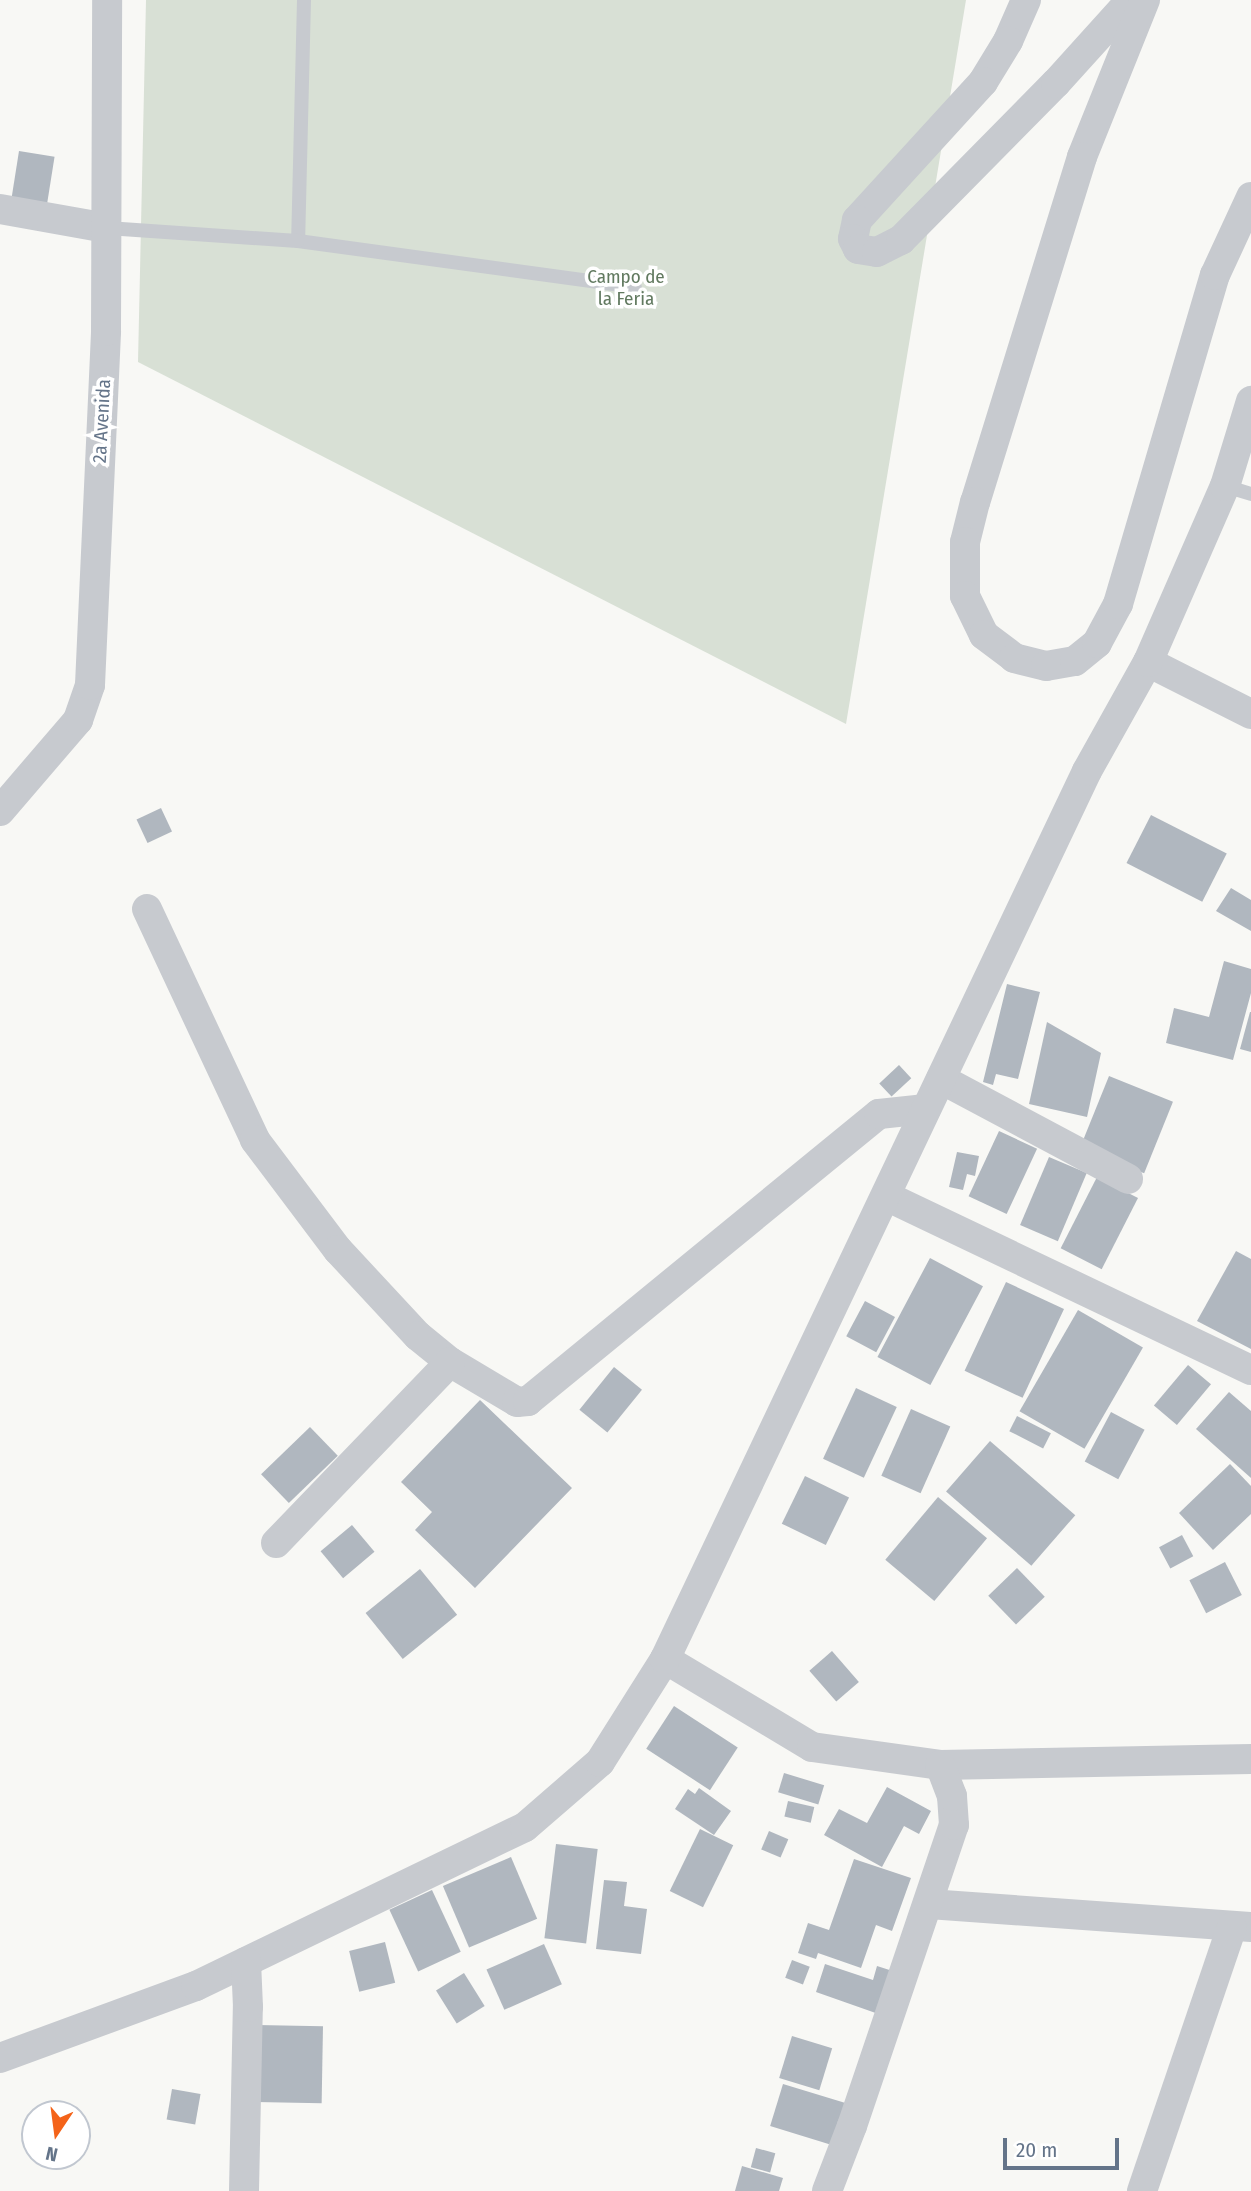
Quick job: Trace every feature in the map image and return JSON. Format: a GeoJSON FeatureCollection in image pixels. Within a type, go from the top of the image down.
{"type":"FeatureCollection","features":[{"type":"Feature","properties":{"kind":"street","name":"2a Avenida"},"geometry":{"type":"LineString","coordinates":[[0,811],[78,720],[89,685],[106,331],[107,0]]}},
{"type":"Feature","properties":{"kind":"street"},"geometry":{"type":"LineString","coordinates":[[1026,0],[1008,41],[984,82],[887,183],[858,220],[853,239],[858,249],[877,252],[901,240],[1056,83],[1130,0]]}},
{"type":"Feature","properties":{"kind":"street"},"geometry":{"type":"LineString","coordinates":[[1145,0],[1082,158],[965,542],[965,596],[985,635],[1014,658],[1046,666],[1075,661],[1097,643],[1118,604],[1215,275],[1251,197]]}},
{"type":"Feature","properties":{"kind":"street"},"geometry":{"type":"LineString","coordinates":[[0,209],[107,228]]}},
{"type":"Feature","properties":{"kind":"street"},"geometry":{"type":"LineString","coordinates":[[0,2058],[196,1986],[525,1827],[600,1762],[665,1659],[1087,771],[1148,662],[1238,490],[1251,401]]}},
{"type":"Feature","properties":{"kind":"street"},"geometry":{"type":"LineString","coordinates":[[1148,662],[1251,714]]}},
{"type":"Feature","properties":{"kind":"street"},"geometry":{"type":"LineString","coordinates":[[148,909],[255,1140],[338,1250],[418,1336],[450,1362],[506,1398],[517,1402],[528,1401],[879,1114],[926,1108]]}},
{"type":"Feature","properties":{"kind":"street"},"geometry":{"type":"LineString","coordinates":[[941,1079],[1128,1180]]}},
{"type":"Feature","properties":{"kind":"street"},"geometry":{"type":"LineString","coordinates":[[886,1196],[1251,1370]]}},
{"type":"Feature","properties":{"kind":"street"},"geometry":{"type":"LineString","coordinates":[[276,1543],[450,1362]]}},
{"type":"Feature","properties":{"kind":"street"},"geometry":{"type":"LineString","coordinates":[[665,1659],[812,1746],[940,1765],[1251,1759]]}},
{"type":"Feature","properties":{"kind":"street"},"geometry":{"type":"LineString","coordinates":[[827,2191],[929,1904],[954,1825],[951,1796],[940,1765]]}},
{"type":"Feature","properties":{"kind":"street"},"geometry":{"type":"LineString","coordinates":[[929,1904],[1242,1927],[1142,2191]]}},
{"type":"Feature","properties":{"kind":"street"},"geometry":{"type":"LineString","coordinates":[[244,2191],[248,2007],[246,1962]]}},
{"type":"Feature","properties":{"kind":"lane"},"geometry":{"type":"LineString","coordinates":[[298,241],[304,0]]}},
{"type":"Feature","properties":{"kind":"lane"},"geometry":{"type":"LineString","coordinates":[[107,228],[298,241],[635,287]]}},
{"type":"Feature","properties":{"kind":"green space","name":"Campo de la Feria"},"geometry":{"type":"Polygon","coordinates":[[[146,0],[966,0],[846,724],[138,362],[146,0]]]}},
{"type":"Feature","properties":{"kind":"building"},"geometry":{"type":"Polygon","coordinates":[[[19,151],[55,157],[47,204],[11,198],[19,151]]]}},
{"type":"Feature","properties":{"kind":"building"},"geometry":{"type":"Polygon","coordinates":[[[161,808],[172,832],[148,843],[137,819],[161,808]]]}},
{"type":"Feature","properties":{"kind":"building"},"geometry":{"type":"Polygon","coordinates":[[[1151,815],[1227,854],[1202,902],[1126,863],[1151,815]]]}},
{"type":"Feature","properties":{"kind":"building"},"geometry":{"type":"Polygon","coordinates":[[[1231,888],[1251,900],[1251,931],[1216,911],[1231,888]]]}},
{"type":"Feature","properties":{"kind":"building"},"geometry":{"type":"Polygon","coordinates":[[[1224,961],[1251,969],[1251,993],[1233,1060],[1166,1043],[1174,1008],[1209,1017],[1224,961]]]}},
{"type":"Feature","properties":{"kind":"building"},"geometry":{"type":"Polygon","coordinates":[[[1007,984],[1040,992],[1018,1079],[996,1074],[993,1085],[983,1082],[1007,984]]]}},
{"type":"Feature","properties":{"kind":"building"},"geometry":{"type":"Polygon","coordinates":[[[1251,1012],[1251,1052],[1240,1049],[1251,1012]]]}},
{"type":"Feature","properties":{"kind":"building"},"geometry":{"type":"Polygon","coordinates":[[[1047,1022],[1101,1053],[1087,1117],[1029,1104],[1047,1022]]]}},
{"type":"Feature","properties":{"kind":"building"},"geometry":{"type":"Polygon","coordinates":[[[899,1065],[911,1078],[892,1097],[879,1083],[899,1065]]]}},
{"type":"Feature","properties":{"kind":"building"},"geometry":{"type":"Polygon","coordinates":[[[1109,1076],[1173,1102],[1144,1173],[1080,1147],[1109,1076]]]}},
{"type":"Feature","properties":{"kind":"building"},"geometry":{"type":"Polygon","coordinates":[[[999,1131],[1037,1149],[1007,1214],[969,1196],[999,1131]]]}},
{"type":"Feature","properties":{"kind":"building"},"geometry":{"type":"Polygon","coordinates":[[[957,1152],[979,1156],[975,1176],[967,1174],[963,1190],[949,1187],[957,1152]]]}},
{"type":"Feature","properties":{"kind":"building"},"geometry":{"type":"Polygon","coordinates":[[[1049,1157],[1087,1173],[1058,1241],[1020,1225],[1049,1157]]]}},
{"type":"Feature","properties":{"kind":"building"},"geometry":{"type":"Polygon","coordinates":[[[1097,1177],[1138,1198],[1102,1269],[1061,1248],[1097,1177]]]}},
{"type":"Feature","properties":{"kind":"building"},"geometry":{"type":"Polygon","coordinates":[[[1236,1251],[1251,1259],[1251,1349],[1197,1321],[1236,1251]]]}},
{"type":"Feature","properties":{"kind":"building"},"geometry":{"type":"Polygon","coordinates":[[[930,1258],[983,1286],[930,1385],[877,1357],[930,1258]]]}},
{"type":"Feature","properties":{"kind":"building"},"geometry":{"type":"Polygon","coordinates":[[[1006,1282],[1064,1309],[1023,1398],[965,1371],[1006,1282]]]}},
{"type":"Feature","properties":{"kind":"building"},"geometry":{"type":"Polygon","coordinates":[[[865,1301],[895,1317],[876,1352],[846,1336],[865,1301]]]}},
{"type":"Feature","properties":{"kind":"building"},"geometry":{"type":"Polygon","coordinates":[[[1078,1310],[1143,1348],[1084,1449],[1020,1411],[1078,1310]]]}},
{"type":"Feature","properties":{"kind":"building"},"geometry":{"type":"Polygon","coordinates":[[[1188,1365],[1211,1384],[1177,1425],[1154,1406],[1188,1365]]]}},
{"type":"Feature","properties":{"kind":"building"},"geometry":{"type":"Polygon","coordinates":[[[614,1367],[642,1390],[607,1432],[579,1410],[614,1367]]]}},
{"type":"Feature","properties":{"kind":"building"},"geometry":{"type":"Polygon","coordinates":[[[856,1388],[897,1407],[864,1478],[823,1459],[856,1388]]]}},
{"type":"Feature","properties":{"kind":"building"},"geometry":{"type":"Polygon","coordinates":[[[1229,1392],[1251,1411],[1251,1478],[1196,1429],[1229,1392]]]}},
{"type":"Feature","properties":{"kind":"building"},"geometry":{"type":"Polygon","coordinates":[[[480,1400],[572,1488],[475,1588],[415,1530],[432,1512],[401,1482],[480,1400]]]}},
{"type":"Feature","properties":{"kind":"building"},"geometry":{"type":"Polygon","coordinates":[[[911,1409],[950,1426],[921,1493],[881,1476],[911,1409]]]}},
{"type":"Feature","properties":{"kind":"building"},"geometry":{"type":"Polygon","coordinates":[[[1111,1412],[1145,1430],[1118,1479],[1085,1461],[1111,1412]]]}},
{"type":"Feature","properties":{"kind":"building"},"geometry":{"type":"Polygon","coordinates":[[[1017,1416],[1051,1433],[1043,1448],[1009,1431],[1017,1416]]]}},
{"type":"Feature","properties":{"kind":"building"},"geometry":{"type":"Polygon","coordinates":[[[310,1427],[338,1456],[289,1503],[261,1474],[310,1427]]]}},
{"type":"Feature","properties":{"kind":"building"},"geometry":{"type":"Polygon","coordinates":[[[990,1441],[1075,1515],[1031,1566],[946,1492],[990,1441]]]}},
{"type":"Feature","properties":{"kind":"building"},"geometry":{"type":"Polygon","coordinates":[[[1230,1464],[1251,1486],[1251,1514],[1213,1550],[1179,1513],[1230,1464]]]}},
{"type":"Feature","properties":{"kind":"building"},"geometry":{"type":"Polygon","coordinates":[[[805,1476],[849,1497],[826,1545],[782,1524],[805,1476]]]}},
{"type":"Feature","properties":{"kind":"building"},"geometry":{"type":"Polygon","coordinates":[[[938,1497],[987,1538],[934,1601],[885,1560],[938,1497]]]}},
{"type":"Feature","properties":{"kind":"building"},"geometry":{"type":"Polygon","coordinates":[[[352,1525],[374,1552],[343,1578],[321,1551],[352,1525]]]}},
{"type":"Feature","properties":{"kind":"building"},"geometry":{"type":"Polygon","coordinates":[[[1182,1535],[1193,1556],[1170,1568],[1159,1547],[1182,1535]]]}},
{"type":"Feature","properties":{"kind":"building"},"geometry":{"type":"Polygon","coordinates":[[[1225,1562],[1242,1595],[1206,1613],[1189,1580],[1225,1562]]]}},
{"type":"Feature","properties":{"kind":"building"},"geometry":{"type":"Polygon","coordinates":[[[1017,1568],[1045,1597],[1016,1625],[988,1596],[1017,1568]]]}},
{"type":"Feature","properties":{"kind":"building"},"geometry":{"type":"Polygon","coordinates":[[[420,1569],[457,1615],[403,1659],[366,1613],[420,1569]]]}},
{"type":"Feature","properties":{"kind":"building"},"geometry":{"type":"Polygon","coordinates":[[[832,1651],[859,1682],[836,1702],[809,1671],[832,1651]]]}},
{"type":"Feature","properties":{"kind":"building"},"geometry":{"type":"Polygon","coordinates":[[[674,1706],[738,1747],[710,1790],[646,1749],[674,1706]]]}},
{"type":"Feature","properties":{"kind":"building"},"geometry":{"type":"Polygon","coordinates":[[[784,1773],[824,1785],[818,1804],[778,1792],[784,1773]]]}},
{"type":"Feature","properties":{"kind":"building"},"geometry":{"type":"Polygon","coordinates":[[[887,1787],[931,1811],[919,1834],[904,1826],[882,1867],[824,1835],[839,1809],[867,1823],[887,1787]]]}},
{"type":"Feature","properties":{"kind":"building"},"geometry":{"type":"Polygon","coordinates":[[[699,1788],[731,1811],[714,1835],[675,1809],[688,1789],[695,1794],[699,1788]]]}},
{"type":"Feature","properties":{"kind":"building"},"geometry":{"type":"Polygon","coordinates":[[[788,1801],[814,1807],[811,1823],[784,1817],[788,1801]]]}},
{"type":"Feature","properties":{"kind":"building"},"geometry":{"type":"Polygon","coordinates":[[[700,1829],[733,1845],[703,1907],[670,1891],[700,1829]]]}},
{"type":"Feature","properties":{"kind":"building"},"geometry":{"type":"Polygon","coordinates":[[[769,1831],[788,1839],[781,1858],[761,1849],[769,1831]]]}},
{"type":"Feature","properties":{"kind":"building"},"geometry":{"type":"Polygon","coordinates":[[[556,1844],[598,1849],[586,1943],[544,1938],[556,1844]]]}},
{"type":"Feature","properties":{"kind":"building"},"geometry":{"type":"Polygon","coordinates":[[[511,1857],[537,1919],[469,1948],[443,1886],[511,1857]]]}},
{"type":"Feature","properties":{"kind":"building"},"geometry":{"type":"Polygon","coordinates":[[[854,1859],[911,1878],[892,1931],[876,1925],[861,1968],[818,1953],[816,1959],[798,1953],[808,1923],[829,1930],[854,1859]]]}},
{"type":"Feature","properties":{"kind":"building"},"geometry":{"type":"Polygon","coordinates":[[[604,1880],[627,1882],[624,1906],[647,1909],[641,1954],[596,1949],[604,1880]]]}},
{"type":"Feature","properties":{"kind":"building"},"geometry":{"type":"Polygon","coordinates":[[[432,1890],[461,1952],[418,1971],[389,1910],[432,1890]]]}},
{"type":"Feature","properties":{"kind":"building"},"geometry":{"type":"Polygon","coordinates":[[[385,1942],[395,1983],[359,1992],[349,1951],[385,1942]]]}},
{"type":"Feature","properties":{"kind":"building"},"geometry":{"type":"Polygon","coordinates":[[[544,1944],[562,1984],[504,2010],[486,1970],[544,1944]]]}},
{"type":"Feature","properties":{"kind":"building"},"geometry":{"type":"Polygon","coordinates":[[[792,1960],[810,1967],[803,1985],[785,1978],[792,1960]]]}},
{"type":"Feature","properties":{"kind":"building"},"geometry":{"type":"Polygon","coordinates":[[[825,1964],[873,1980],[877,1966],[902,1974],[887,2017],[816,1992],[825,1964]]]}},
{"type":"Feature","properties":{"kind":"building"},"geometry":{"type":"Polygon","coordinates":[[[464,1973],[485,2006],[457,2024],[436,1990],[464,1973]]]}},
{"type":"Feature","properties":{"kind":"building"},"geometry":{"type":"Polygon","coordinates":[[[257,2025],[323,2026],[322,2103],[256,2102],[257,2025]]]}},
{"type":"Feature","properties":{"kind":"building"},"geometry":{"type":"Polygon","coordinates":[[[792,2036],[832,2048],[819,2090],[779,2078],[792,2036]]]}},
{"type":"Feature","properties":{"kind":"building"},"geometry":{"type":"Polygon","coordinates":[[[783,2084],[847,2104],[834,2146],[770,2126],[783,2084]]]}},
{"type":"Feature","properties":{"kind":"building"},"geometry":{"type":"Polygon","coordinates":[[[172,2089],[201,2094],[195,2125],[167,2120],[172,2089]]]}},
{"type":"Feature","properties":{"kind":"building"},"geometry":{"type":"Polygon","coordinates":[[[756,2148],[775,2153],[770,2172],[751,2167],[756,2148]]]}},
{"type":"Feature","properties":{"kind":"building"},"geometry":{"type":"Polygon","coordinates":[[[742,2166],[783,2178],[779,2191],[735,2191],[742,2166]]]}}]}
